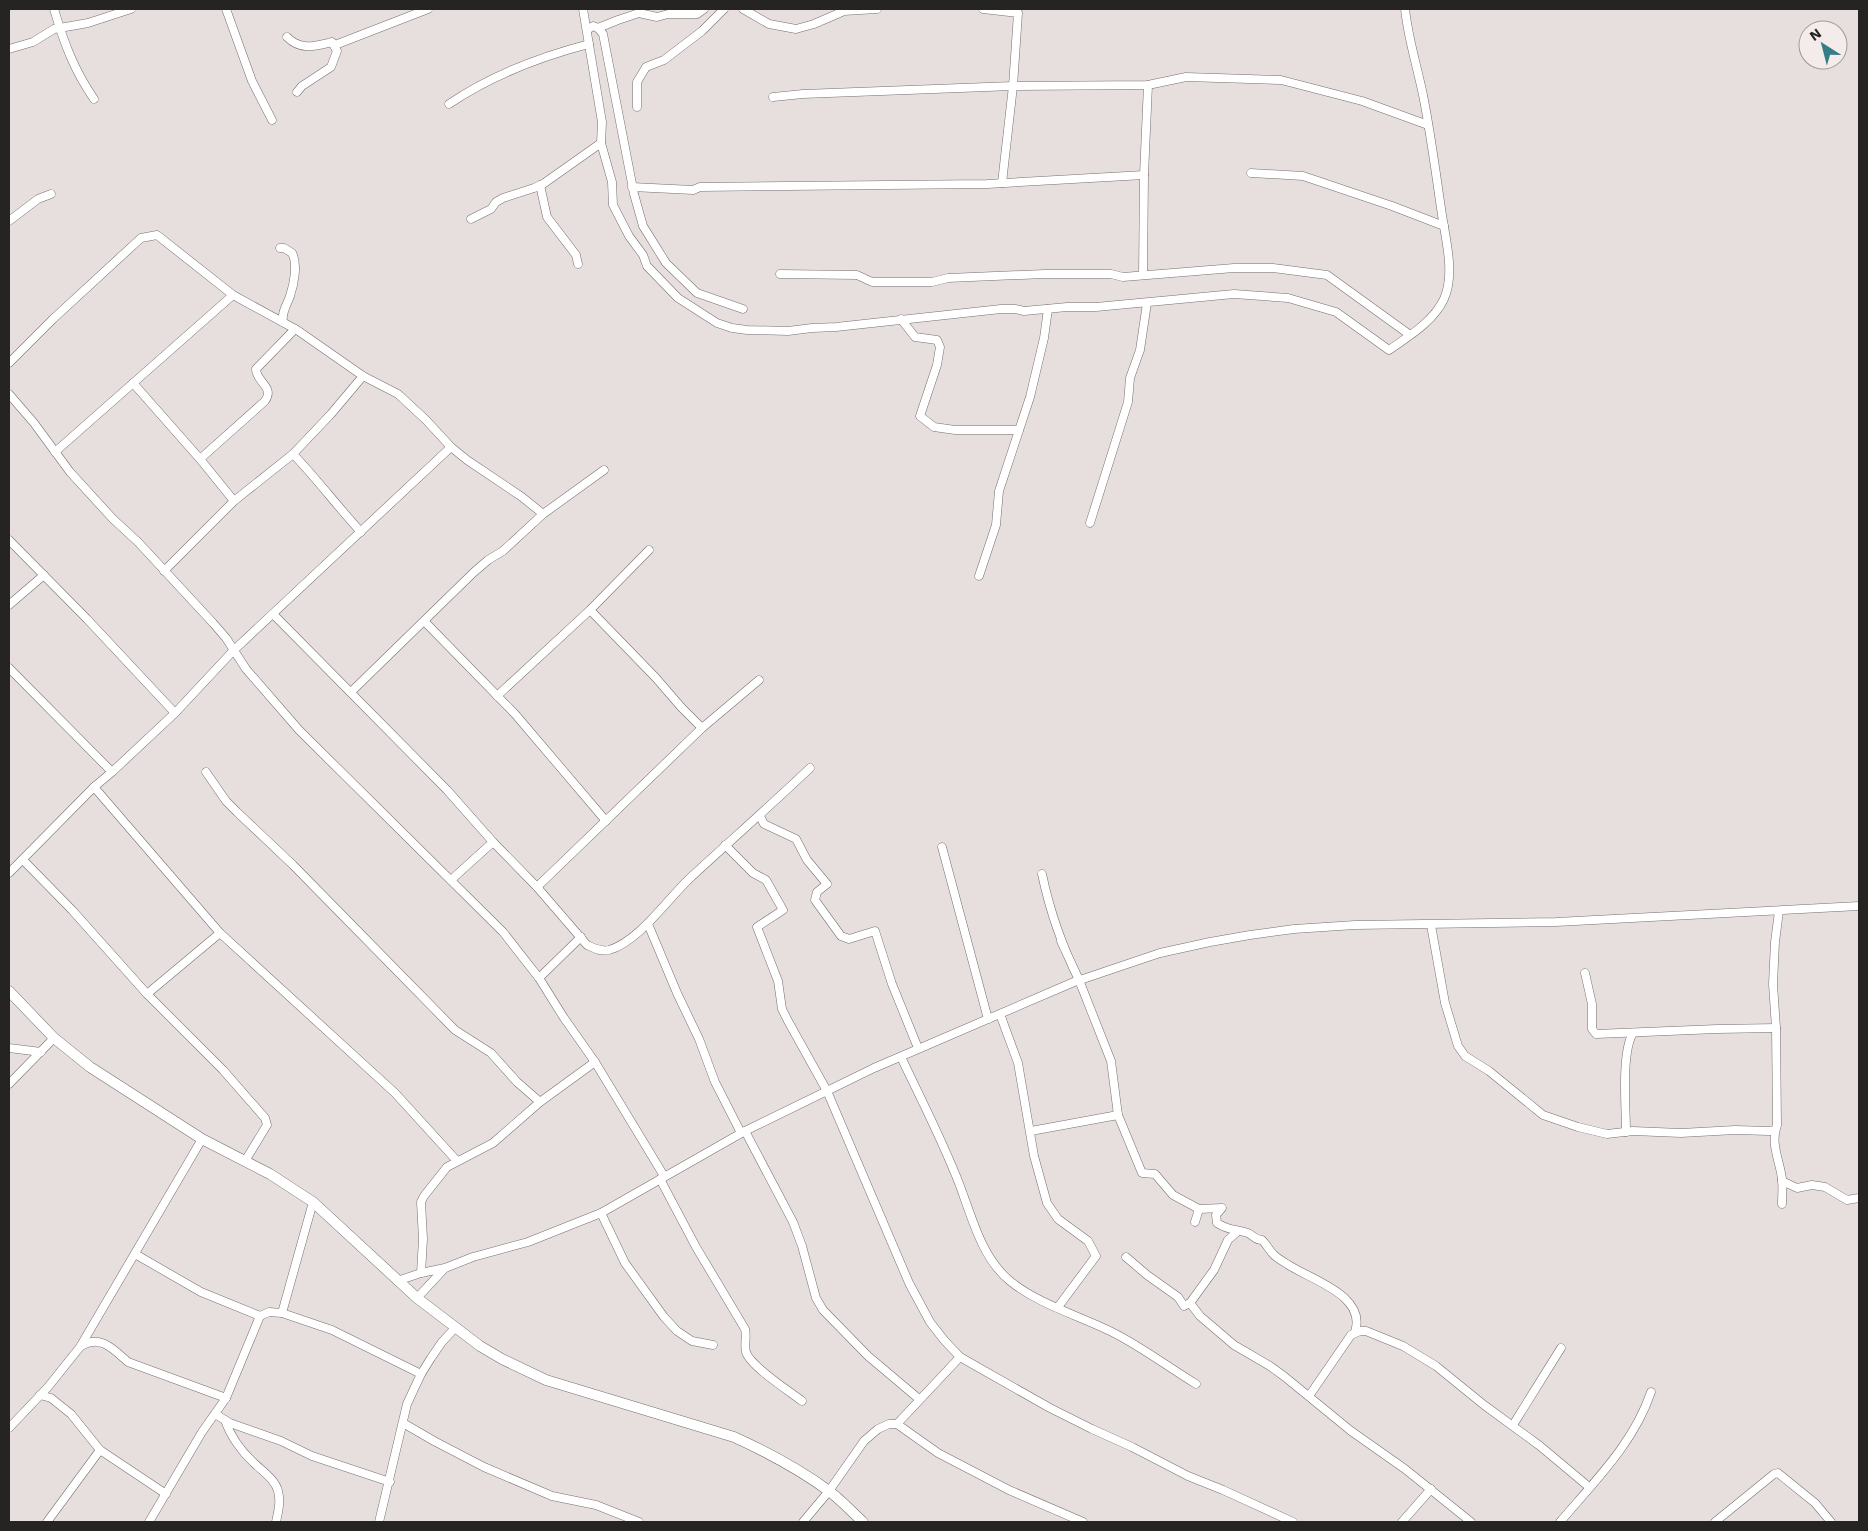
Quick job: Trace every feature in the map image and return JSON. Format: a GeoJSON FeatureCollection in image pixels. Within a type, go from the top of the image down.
{"type":"FeatureCollection","features":[{"type":"Feature","properties":{"kind":"street"},"geometry":{"type":"LineString","coordinates":[[54,9],[70,58],[82,82],[94,99]]}},
{"type":"Feature","properties":{"kind":"street"},"geometry":{"type":"LineString","coordinates":[[9,49],[33,42],[54,30],[104,18],[131,9]]}},
{"type":"Feature","properties":{"kind":"street"},"geometry":{"type":"LineString","coordinates":[[226,9],[252,81],[272,120]]}},
{"type":"Feature","properties":{"kind":"street"},"geometry":{"type":"LineString","coordinates":[[335,45],[428,9]]}},
{"type":"Feature","properties":{"kind":"street"},"geometry":{"type":"LineString","coordinates":[[584,9],[602,122],[602,143],[612,182],[613,205],[629,236],[643,255],[651,271],[678,298],[724,326],[747,330],[788,331],[1001,309],[1024,311],[1066,307],[1096,307],[1234,294],[1288,298],[1336,312],[1389,350],[1417,330],[1436,311],[1444,299],[1449,265],[1428,126],[1416,62],[1407,30],[1405,9]]}},
{"type":"Feature","properties":{"kind":"street"},"geometry":{"type":"LineString","coordinates":[[598,28],[639,13],[656,17],[668,14],[697,14],[704,9]]}},
{"type":"Feature","properties":{"kind":"street"},"geometry":{"type":"LineString","coordinates":[[711,9],[715,11],[724,9]]}},
{"type":"Feature","properties":{"kind":"street"},"geometry":{"type":"LineString","coordinates":[[637,106],[637,82],[646,67],[664,60],[702,30],[724,9]]}},
{"type":"Feature","properties":{"kind":"street"},"geometry":{"type":"LineString","coordinates":[[743,9],[768,24],[796,29],[814,24],[844,11],[877,9]]}},
{"type":"Feature","properties":{"kind":"street"},"geometry":{"type":"LineString","coordinates":[[983,9],[1018,13],[1013,86],[1002,183]]}},
{"type":"Feature","properties":{"kind":"street"},"geometry":{"type":"LineString","coordinates":[[587,30],[593,26],[598,28],[603,34],[632,187],[643,226],[666,263],[697,293],[744,309]]}},
{"type":"Feature","properties":{"kind":"street"},"geometry":{"type":"LineString","coordinates":[[287,37],[294,45],[309,47],[332,42],[337,52],[331,67],[302,86],[297,92]]}},
{"type":"Feature","properties":{"kind":"street"},"geometry":{"type":"LineString","coordinates":[[448,104],[495,77],[537,59],[589,44]]}},
{"type":"Feature","properties":{"kind":"street"},"geometry":{"type":"LineString","coordinates":[[773,97],[803,94],[1013,86],[1148,85],[1186,77],[1281,80],[1362,101],[1428,126]]}},
{"type":"Feature","properties":{"kind":"street"},"geometry":{"type":"LineString","coordinates":[[1144,275],[1144,175],[1148,85]]}},
{"type":"Feature","properties":{"kind":"street"},"geometry":{"type":"LineString","coordinates":[[471,220],[491,209],[502,198],[540,185],[602,143]]}},
{"type":"Feature","properties":{"kind":"street"},"geometry":{"type":"LineString","coordinates":[[1251,173],[1303,176],[1444,226]]}},
{"type":"Feature","properties":{"kind":"street"},"geometry":{"type":"LineString","coordinates":[[632,187],[693,190],[700,187],[1002,183],[1144,175]]}},
{"type":"Feature","properties":{"kind":"street"},"geometry":{"type":"LineString","coordinates":[[540,185],[547,217],[576,255],[578,264]]}},
{"type":"Feature","properties":{"kind":"street"},"geometry":{"type":"LineString","coordinates":[[9,221],[38,199],[51,194]]}},
{"type":"Feature","properties":{"kind":"street"},"geometry":{"type":"LineString","coordinates":[[9,363],[53,319],[141,238],[157,235],[233,295],[295,329],[363,376],[386,386],[406,401],[451,447],[483,473],[522,497],[543,514]]}},
{"type":"Feature","properties":{"kind":"street"},"geometry":{"type":"LineString","coordinates":[[280,248],[284,248],[292,253],[295,266],[290,294],[283,312],[283,322]]}},
{"type":"Feature","properties":{"kind":"street"},"geometry":{"type":"LineString","coordinates":[[780,274],[857,275],[872,282],[932,282],[948,278],[1044,274],[1111,274],[1123,277],[1234,268],[1273,268],[1327,275],[1410,335]]}},
{"type":"Feature","properties":{"kind":"street"},"geometry":{"type":"LineString","coordinates":[[55,452],[233,295]]}},
{"type":"Feature","properties":{"kind":"street"},"geometry":{"type":"LineString","coordinates":[[1090,523],[1128,402],[1130,378],[1140,350],[1147,303]]}},
{"type":"Feature","properties":{"kind":"street"},"geometry":{"type":"LineString","coordinates":[[979,576],[996,525],[999,491],[1032,389],[1044,338],[1048,309]]}},
{"type":"Feature","properties":{"kind":"street"},"geometry":{"type":"LineString","coordinates":[[901,319],[915,337],[937,340],[940,347],[937,365],[920,416],[934,427],[955,430],[1019,430]]}},
{"type":"Feature","properties":{"kind":"street"},"geometry":{"type":"LineString","coordinates":[[200,459],[269,396],[268,390],[257,376],[256,369],[295,329]]}},
{"type":"Feature","properties":{"kind":"street"},"geometry":{"type":"LineString","coordinates":[[164,571],[234,501],[293,454],[331,414],[363,376]]}},
{"type":"Feature","properties":{"kind":"street"},"geometry":{"type":"LineString","coordinates":[[133,383],[234,501]]}},
{"type":"Feature","properties":{"kind":"street"},"geometry":{"type":"LineString","coordinates":[[9,394],[91,496],[138,542],[226,638],[233,651],[262,689],[299,730],[503,932],[539,978],[595,1062],[662,1177],[696,1247],[742,1322],[747,1336],[745,1349],[750,1362],[802,1401]]}},
{"type":"Feature","properties":{"kind":"street"},"geometry":{"type":"LineString","coordinates":[[9,871],[23,860],[94,787],[175,713],[233,651],[451,447]]}},
{"type":"Feature","properties":{"kind":"street"},"geometry":{"type":"LineString","coordinates":[[293,454],[361,532]]}},
{"type":"Feature","properties":{"kind":"street"},"geometry":{"type":"LineString","coordinates":[[350,692],[425,622],[473,573],[516,540],[543,514],[604,470]]}},
{"type":"Feature","properties":{"kind":"street"},"geometry":{"type":"LineString","coordinates":[[9,540],[175,713]]}},
{"type":"Feature","properties":{"kind":"street"},"geometry":{"type":"LineString","coordinates":[[497,696],[590,610],[649,550]]}},
{"type":"Feature","properties":{"kind":"street"},"geometry":{"type":"LineString","coordinates":[[9,605],[44,575]]}},
{"type":"Feature","properties":{"kind":"street"},"geometry":{"type":"LineString","coordinates":[[590,610],[702,728]]}},
{"type":"Feature","properties":{"kind":"street"},"geometry":{"type":"LineString","coordinates":[[273,614],[446,790],[537,887],[587,945],[595,949],[609,950],[648,924],[684,884],[810,768]]}},
{"type":"Feature","properties":{"kind":"street"},"geometry":{"type":"LineString","coordinates":[[425,622],[515,714],[606,821]]}},
{"type":"Feature","properties":{"kind":"street"},"geometry":{"type":"LineString","coordinates":[[9,668],[112,772]]}},
{"type":"Feature","properties":{"kind":"street"},"geometry":{"type":"LineString","coordinates":[[537,887],[702,728],[758,680]]}},
{"type":"Feature","properties":{"kind":"street"},"geometry":{"type":"LineString","coordinates":[[206,772],[226,801],[293,864],[455,1030],[491,1053],[517,1082],[540,1102]]}},
{"type":"Feature","properties":{"kind":"street"},"geometry":{"type":"LineString","coordinates":[[94,787],[220,933],[395,1093],[457,1161]]}},
{"type":"Feature","properties":{"kind":"street"},"geometry":{"type":"LineString","coordinates":[[760,816],[764,824],[796,839],[807,860],[827,884],[818,892],[815,900],[840,936],[849,938],[875,931],[886,968],[918,1048]]}},
{"type":"Feature","properties":{"kind":"street"},"geometry":{"type":"LineString","coordinates":[[451,880],[493,842]]}},
{"type":"Feature","properties":{"kind":"street"},"geometry":{"type":"LineString","coordinates":[[725,845],[753,873],[766,880],[783,910],[757,927],[778,981],[782,1009],[827,1091],[909,1283],[930,1322],[944,1340],[960,1357],[1050,1408],[1188,1476],[1224,1490],[1293,1522]]}},
{"type":"Feature","properties":{"kind":"street"},"geometry":{"type":"LineString","coordinates":[[942,847],[988,1019]]}},
{"type":"Feature","properties":{"kind":"street"},"geometry":{"type":"LineString","coordinates":[[23,860],[72,910],[147,994],[223,1070],[265,1118],[267,1126],[244,1160]]}},
{"type":"Feature","properties":{"kind":"street"},"geometry":{"type":"LineString","coordinates":[[1042,874],[1047,899],[1060,941],[1079,980],[1111,1060],[1118,1115],[1142,1173],[1155,1174],[1173,1195],[1199,1209],[1222,1208],[1216,1215],[1217,1223],[1226,1229],[1249,1234],[1256,1240],[1262,1240],[1274,1255],[1344,1296],[1355,1310],[1358,1323],[1355,1332]]}},
{"type":"Feature","properties":{"kind":"street"},"geometry":{"type":"LineString","coordinates":[[397,1281],[528,1242],[602,1213],[743,1132],[918,1048],[1079,980],[1160,953],[1210,942],[1294,930],[1355,925],[1556,922],[1859,906]]}},
{"type":"Feature","properties":{"kind":"street"},"geometry":{"type":"LineString","coordinates":[[1779,911],[1774,942],[1773,984],[1776,1028],[1777,1125],[1774,1151],[1782,1181],[1782,1204]]}},
{"type":"Feature","properties":{"kind":"street"},"geometry":{"type":"LineString","coordinates":[[648,924],[699,1039],[715,1082],[793,1222],[802,1246],[816,1298],[824,1310],[857,1346],[919,1399]]}},
{"type":"Feature","properties":{"kind":"street"},"geometry":{"type":"LineString","coordinates":[[1431,924],[1445,1003],[1456,1039],[1465,1056],[1489,1071],[1543,1115],[1578,1127],[1607,1134],[1735,1130],[1770,1132],[1775,1130]]}},
{"type":"Feature","properties":{"kind":"street"},"geometry":{"type":"LineString","coordinates":[[147,994],[220,933]]}},
{"type":"Feature","properties":{"kind":"street"},"geometry":{"type":"LineString","coordinates":[[539,978],[580,937]]}},
{"type":"Feature","properties":{"kind":"street"},"geometry":{"type":"LineString","coordinates":[[1585,973],[1592,1004],[1592,1029],[1596,1034],[1776,1028]]}},
{"type":"Feature","properties":{"kind":"street"},"geometry":{"type":"LineString","coordinates":[[9,991],[54,1038],[90,1067],[202,1139],[244,1160],[313,1202],[353,1237],[397,1281],[480,1346],[528,1372],[584,1393],[734,1437],[778,1459],[829,1491],[863,1522]]}},
{"type":"Feature","properties":{"kind":"street"},"geometry":{"type":"LineString","coordinates":[[1000,1014],[1018,1063],[1034,1156],[1047,1203],[1058,1219],[1088,1241],[1096,1256],[1058,1307]]}},
{"type":"Feature","properties":{"kind":"street"},"geometry":{"type":"LineString","coordinates":[[1626,1132],[1627,1054],[1629,1038],[1633,1033]]}},
{"type":"Feature","properties":{"kind":"street"},"geometry":{"type":"LineString","coordinates":[[9,1084],[54,1038]]}},
{"type":"Feature","properties":{"kind":"street"},"geometry":{"type":"LineString","coordinates":[[9,1048],[41,1052]]}},
{"type":"Feature","properties":{"kind":"street"},"geometry":{"type":"LineString","coordinates":[[901,1057],[954,1170],[978,1232],[992,1260],[1011,1281],[1029,1293],[1140,1347],[1196,1384]]}},
{"type":"Feature","properties":{"kind":"street"},"geometry":{"type":"LineString","coordinates":[[421,1273],[423,1239],[422,1199],[447,1167],[493,1143],[540,1102],[595,1062]]}},
{"type":"Feature","properties":{"kind":"street"},"geometry":{"type":"LineString","coordinates":[[1031,1131],[1118,1115]]}},
{"type":"Feature","properties":{"kind":"street"},"geometry":{"type":"LineString","coordinates":[[9,1428],[40,1395],[80,1347],[202,1139]]}},
{"type":"Feature","properties":{"kind":"street"},"geometry":{"type":"LineString","coordinates":[[1782,1181],[1797,1188],[1812,1185],[1825,1187],[1848,1200],[1859,1198]]}},
{"type":"Feature","properties":{"kind":"street"},"geometry":{"type":"LineString","coordinates":[[282,1313],[313,1202]]}},
{"type":"Feature","properties":{"kind":"street"},"geometry":{"type":"LineString","coordinates":[[1195,1222],[1199,1209]]}},
{"type":"Feature","properties":{"kind":"street"},"geometry":{"type":"LineString","coordinates":[[602,1213],[625,1264],[664,1317],[677,1331],[692,1341],[712,1345]]}},
{"type":"Feature","properties":{"kind":"street"},"geometry":{"type":"LineString","coordinates":[[1126,1257],[1178,1297],[1184,1306],[1190,1303],[1214,1270],[1228,1240],[1237,1232]]}},
{"type":"Feature","properties":{"kind":"street"},"geometry":{"type":"LineString","coordinates":[[135,1254],[202,1292],[260,1316]]}},
{"type":"Feature","properties":{"kind":"street"},"geometry":{"type":"LineString","coordinates":[[417,1298],[445,1268]]}},
{"type":"Feature","properties":{"kind":"street"},"geometry":{"type":"LineString","coordinates":[[1190,1303],[1200,1316],[1234,1345],[1270,1366],[1371,1446],[1431,1489],[1471,1522]]}},
{"type":"Feature","properties":{"kind":"street"},"geometry":{"type":"LineString","coordinates":[[149,1522],[202,1432],[226,1398],[260,1316],[269,1312],[282,1313],[332,1330],[421,1374]]}},
{"type":"Feature","properties":{"kind":"street"},"geometry":{"type":"LineString","coordinates":[[379,1522],[407,1404],[421,1374],[442,1342],[456,1327]]}},
{"type":"Feature","properties":{"kind":"street"},"geometry":{"type":"LineString","coordinates":[[1309,1396],[1350,1335],[1355,1332],[1366,1331],[1403,1346],[1436,1366],[1589,1487]]}},
{"type":"Feature","properties":{"kind":"street"},"geometry":{"type":"LineString","coordinates":[[80,1347],[86,1343],[93,1342],[107,1344],[117,1350],[128,1362],[226,1398]]}},
{"type":"Feature","properties":{"kind":"street"},"geometry":{"type":"LineString","coordinates":[[1513,1425],[1561,1348]]}},
{"type":"Feature","properties":{"kind":"street"},"geometry":{"type":"LineString","coordinates":[[897,1424],[960,1357]]}},
{"type":"Feature","properties":{"kind":"street"},"geometry":{"type":"LineString","coordinates":[[1560,1522],[1632,1436],[1645,1410],[1651,1392]]}},
{"type":"Feature","properties":{"kind":"street"},"geometry":{"type":"LineString","coordinates":[[40,1395],[51,1398],[71,1414],[100,1450],[166,1494]]}},
{"type":"Feature","properties":{"kind":"street"},"geometry":{"type":"LineString","coordinates":[[215,1414],[225,1420],[319,1458],[390,1482]]}},
{"type":"Feature","properties":{"kind":"street"},"geometry":{"type":"LineString","coordinates":[[225,1420],[228,1429],[246,1454],[276,1484],[279,1492],[280,1506],[276,1522]]}},
{"type":"Feature","properties":{"kind":"street"},"geometry":{"type":"LineString","coordinates":[[403,1423],[484,1466],[552,1496],[596,1505],[639,1522]]}},
{"type":"Feature","properties":{"kind":"street"},"geometry":{"type":"LineString","coordinates":[[803,1522],[829,1491],[870,1435],[889,1424],[897,1424],[938,1453],[1009,1490],[1083,1522]]}},
{"type":"Feature","properties":{"kind":"street"},"geometry":{"type":"LineString","coordinates":[[47,1522],[100,1450]]}},
{"type":"Feature","properties":{"kind":"street"},"geometry":{"type":"LineString","coordinates":[[1715,1522],[1774,1474],[1778,1473],[1815,1503],[1831,1522]]}},
{"type":"Feature","properties":{"kind":"street"},"geometry":{"type":"LineString","coordinates":[[1402,1522],[1431,1489]]}}]}
